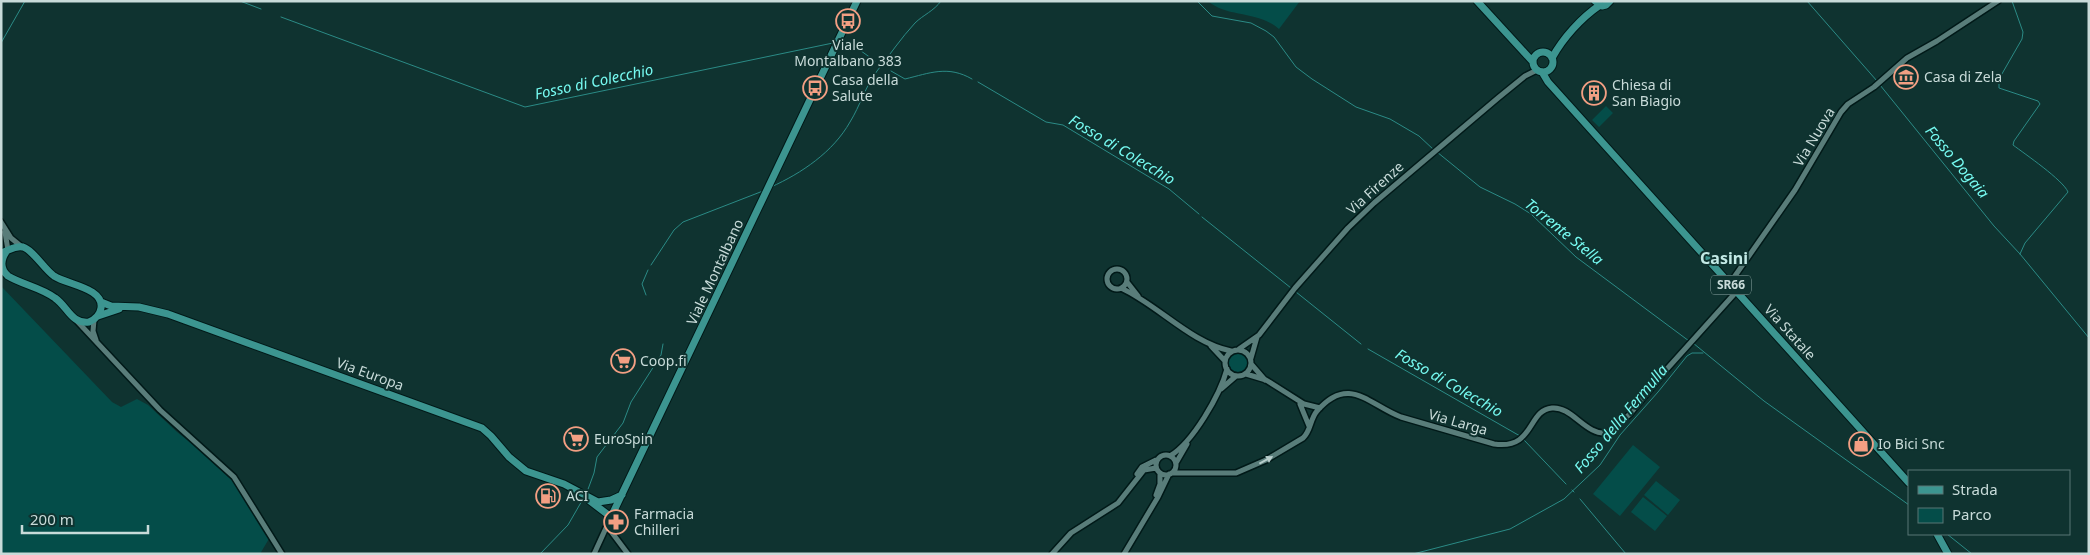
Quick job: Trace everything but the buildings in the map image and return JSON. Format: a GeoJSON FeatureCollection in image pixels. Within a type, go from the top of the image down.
{"type":"FeatureCollection","features":[{"type":"Feature","properties":{"kind":"main road","name":"Viale Montalbano"},"geometry":{"type":"LineString","coordinates":[[611,518],[857,1]]}},
{"type":"Feature","properties":{"kind":"main road","name":"Via Statale"},"geometry":{"type":"LineString","coordinates":[[1477,1],[1908,482]]}},
{"type":"Feature","properties":{"kind":"main road"},"geometry":{"type":"LineString","coordinates":[[1550,55],[1596,3],[1606,5],[1610,1]]}},
{"type":"Feature","properties":{"kind":"main road"},"geometry":{"type":"LineString","coordinates":[[1522,52],[1537,54],[1542,52],[1550,55]]}},
{"type":"Feature","properties":{"kind":"main road"},"geometry":{"type":"LineString","coordinates":[[1537,54],[1539,68],[1552,66],[1550,55]]}},
{"type":"Feature","properties":{"kind":"main road"},"geometry":{"type":"LineString","coordinates":[[22,247],[16,247],[5,252],[2,258],[2,267],[5,274],[37,287],[55,298],[76,320]]}},
{"type":"Feature","properties":{"kind":"main road","name":"Via Europa"},"geometry":{"type":"LineString","coordinates":[[22,247],[28,250],[54,276],[95,293],[101,302],[111,306],[139,307],[168,314],[482,428],[489,433],[508,457],[519,466],[532,473],[564,484],[587,497]]}},
{"type":"Feature","properties":{"kind":"main road"},"geometry":{"type":"LineString","coordinates":[[96,318],[101,302]]}},
{"type":"Feature","properties":{"kind":"main road","name":"Via Europa"},"geometry":{"type":"LineString","coordinates":[[76,320],[87,323],[126,307]]}},
{"type":"Feature","properties":{"kind":"main road"},"geometry":{"type":"LineString","coordinates":[[598,502],[611,500],[622,495]]}},
{"type":"Feature","properties":{"kind":"main road"},"geometry":{"type":"LineString","coordinates":[[587,497],[598,502],[608,511],[611,518]]}},
{"type":"Feature","properties":{"kind":"main road"},"geometry":{"type":"LineString","coordinates":[[587,497],[611,518]]}},
{"type":"Feature","properties":{"kind":"main road"},"geometry":{"type":"LineString","coordinates":[[1938,535],[1948,554]]}},
{"type":"Feature","properties":{"kind":"street","name":"Via Nuova"},"geometry":{"type":"LineString","coordinates":[[1730,283],[1796,190],[1841,112],[1861,94],[1874,87],[1907,58],[1998,1]]}},
{"type":"Feature","properties":{"kind":"street","name":"Via Firenze"},"geometry":{"type":"LineString","coordinates":[[1231,351],[1240,349],[1259,335],[1295,288],[1348,228],[1446,141],[1526,76],[1539,68]]}},
{"type":"Feature","properties":{"kind":"street"},"geometry":{"type":"LineString","coordinates":[[1,222],[11,238],[22,247]]}},
{"type":"Feature","properties":{"kind":"street"},"geometry":{"type":"LineString","coordinates":[[4,229],[5,252]]}},
{"type":"Feature","properties":{"kind":"street"},"geometry":{"type":"LineString","coordinates":[[1127,282],[1121,288],[1114,289],[1109,285],[1107,279],[1109,272],[1115,269],[1122,270],[1127,275],[1127,282],[1140,299]]}},
{"type":"Feature","properties":{"kind":"street"},"geometry":{"type":"LineString","coordinates":[[1121,288],[1209,344],[1225,361],[1227,369],[1219,391],[1124,554]]}},
{"type":"Feature","properties":{"kind":"street","name":"Via Larga"},"geometry":{"type":"LineString","coordinates":[[1320,408],[1338,396],[1356,394],[1363,396],[1391,414],[1488,442],[1506,445],[1519,440],[1530,428],[1537,415],[1543,410],[1552,408],[1565,412],[1597,432],[1604,434],[1612,431],[1630,414],[1666,370],[1737,291]]}},
{"type":"Feature","properties":{"kind":"street"},"geometry":{"type":"LineString","coordinates":[[96,318],[93,331],[98,343]]}},
{"type":"Feature","properties":{"kind":"street"},"geometry":{"type":"LineString","coordinates":[[76,320],[160,410],[234,477],[282,554]]}},
{"type":"Feature","properties":{"kind":"street","name":"Via Firenze"},"geometry":{"type":"LineString","coordinates":[[1252,364],[1251,358],[1259,335]]}},
{"type":"Feature","properties":{"kind":"street"},"geometry":{"type":"LineString","coordinates":[[1209,344],[1231,351],[1225,361]]}},
{"type":"Feature","properties":{"kind":"street"},"geometry":{"type":"LineString","coordinates":[[1240,349],[1251,358]]}},
{"type":"Feature","properties":{"kind":"street"},"geometry":{"type":"LineString","coordinates":[[1246,374],[1252,364],[1266,380],[1298,402],[1303,408],[1310,427]]}},
{"type":"Feature","properties":{"kind":"street"},"geometry":{"type":"LineString","coordinates":[[1227,369],[1236,376]]}},
{"type":"Feature","properties":{"kind":"street"},"geometry":{"type":"LineString","coordinates":[[1219,391],[1236,376],[1246,374],[1266,380]]}},
{"type":"Feature","properties":{"kind":"street"},"geometry":{"type":"LineString","coordinates":[[1160,474],[1185,472],[1233,474],[1248,469],[1306,435],[1313,417],[1320,408],[1298,402]]}},
{"type":"Feature","properties":{"kind":"street"},"geometry":{"type":"LineString","coordinates":[[1052,554],[1071,533],[1113,508],[1128,492],[1142,467],[1156,460],[1161,455],[1170,456],[1182,447],[1195,430]]}},
{"type":"Feature","properties":{"kind":"street"},"geometry":{"type":"LineString","coordinates":[[1170,456],[1176,465],[1185,472]]}},
{"type":"Feature","properties":{"kind":"street"},"geometry":{"type":"LineString","coordinates":[[1143,521],[1159,488],[1160,474],[1156,468],[1156,460]]}},
{"type":"Feature","properties":{"kind":"street"},"geometry":{"type":"LineString","coordinates":[[1136,479],[1146,469],[1156,468]]}},
{"type":"Feature","properties":{"kind":"street","name":"Viale Montalbano"},"geometry":{"type":"LineString","coordinates":[[594,554],[611,518]]}},
{"type":"Feature","properties":{"kind":"street"},"geometry":{"type":"LineString","coordinates":[[607,526],[628,554]]}},
{"type":"Feature","properties":{"kind":"green space"},"geometry":{"type":"Polygon","coordinates":[[[1208,1],[1300,1],[1279,29],[1261,19],[1224,10],[1208,1]]]}},
{"type":"Feature","properties":{"kind":"green space"},"geometry":{"type":"Polygon","coordinates":[[[1606,106],[1613,113],[1599,127],[1592,120],[1606,106]]]}},
{"type":"Feature","properties":{"kind":"green space"},"geometry":{"type":"Polygon","coordinates":[[[1,286],[112,402],[121,407],[137,399],[148,405],[177,432],[224,469],[270,537],[260,554],[1,554],[1,286]]]}},
{"type":"Feature","properties":{"kind":"green space"},"geometry":{"type":"Polygon","coordinates":[[[1238,352],[1245,355],[1248,362],[1245,369],[1238,372],[1231,369],[1228,362],[1231,355],[1238,352]]]}},
{"type":"Feature","properties":{"kind":"green space"},"geometry":{"type":"Polygon","coordinates":[[[1633,445],[1660,467],[1620,516],[1593,494],[1633,445]]]}},
{"type":"Feature","properties":{"kind":"green space"},"geometry":{"type":"Polygon","coordinates":[[[1656,481],[1680,500],[1668,515],[1644,495],[1656,481]]]}},
{"type":"Feature","properties":{"kind":"green space"},"geometry":{"type":"Polygon","coordinates":[[[1643,497],[1667,516],[1655,531],[1631,512],[1643,497]]]}},
{"type":"Feature","properties":{"kind":"waterway"},"geometry":{"type":"LineString","coordinates":[[1,43],[25,1]]}},
{"type":"Feature","properties":{"kind":"waterway","name":"Fosso di Colecchio"},"geometry":{"type":"LineString","coordinates":[[240,1],[261,9]]}},
{"type":"Feature","properties":{"kind":"waterway"},"geometry":{"type":"LineString","coordinates":[[771,187],[805,168],[835,143],[850,122],[877,71],[915,23],[941,1]]}},
{"type":"Feature","properties":{"kind":"waterway","name":"Torrente Stella"},"geometry":{"type":"LineString","coordinates":[[1197,1],[1212,16],[1251,23],[1266,31],[1274,37],[1296,67],[1312,79],[1356,107],[1390,119],[1419,136],[1434,150]]}},
{"type":"Feature","properties":{"kind":"waterway","name":"Fosso Dogaia"},"geometry":{"type":"LineString","coordinates":[[1807,1],[1877,81]]}},
{"type":"Feature","properties":{"kind":"waterway"},"geometry":{"type":"LineString","coordinates":[[2012,1],[2023,32],[2022,39],[1999,79],[1999,88],[2038,101],[2040,104],[2013,145],[2052,174],[2068,192],[2025,243],[2020,254]]}},
{"type":"Feature","properties":{"kind":"waterway","name":"Fosso di Colecchio"},"geometry":{"type":"LineString","coordinates":[[281,17],[525,107],[833,43]]}},
{"type":"Feature","properties":{"kind":"waterway","name":"Fosso di Colecchio"},"geometry":{"type":"LineString","coordinates":[[842,42],[850,43],[875,61]]}},
{"type":"Feature","properties":{"kind":"waterway","name":"Fosso di Colecchio"},"geometry":{"type":"LineString","coordinates":[[891,71],[905,79],[947,71],[972,79]]}},
{"type":"Feature","properties":{"kind":"waterway","name":"Fosso di Colecchio"},"geometry":{"type":"LineString","coordinates":[[978,82],[1046,122],[1063,125],[1169,189],[1199,214]]}},
{"type":"Feature","properties":{"kind":"waterway","name":"Fosso Dogaia"},"geometry":{"type":"LineString","coordinates":[[1880,85],[1994,226],[2020,254],[2089,338]]}},
{"type":"Feature","properties":{"kind":"waterway","name":"Torrente Stella"},"geometry":{"type":"LineString","coordinates":[[1437,152],[1480,187],[1531,214],[1576,257],[1689,341]]}},
{"type":"Feature","properties":{"kind":"waterway"},"geometry":{"type":"LineString","coordinates":[[651,265],[674,230],[683,222],[763,191]]}},
{"type":"Feature","properties":{"kind":"waterway","name":"Fosso di Colecchio"},"geometry":{"type":"LineString","coordinates":[[1202,217],[1291,288]]}},
{"type":"Feature","properties":{"kind":"waterway"},"geometry":{"type":"LineString","coordinates":[[646,295],[642,284],[648,270]]}},
{"type":"Feature","properties":{"kind":"waterway","name":"Fosso di Colecchio"},"geometry":{"type":"LineString","coordinates":[[1296,292],[1361,344]]}},
{"type":"Feature","properties":{"kind":"waterway","name":"Torrente Stella"},"geometry":{"type":"LineString","coordinates":[[1693,343],[1764,401],[1908,504]]}},
{"type":"Feature","properties":{"kind":"waterway"},"geometry":{"type":"LineString","coordinates":[[587,492],[594,473],[597,457],[623,423],[631,402],[661,355],[663,344]]}},
{"type":"Feature","properties":{"kind":"waterway","name":"Fosso di Colecchio"},"geometry":{"type":"LineString","coordinates":[[1368,349],[1520,436]]}},
{"type":"Feature","properties":{"kind":"waterway","name":"Fosso della Fermulla"},"geometry":{"type":"LineString","coordinates":[[1413,554],[1510,529],[1564,499],[1600,465],[1620,435],[1687,356],[1692,353],[1703,353]]}},
{"type":"Feature","properties":{"kind":"waterway","name":"Fosso di Colecchio"},"geometry":{"type":"LineString","coordinates":[[1524,440],[1566,484]]}},
{"type":"Feature","properties":{"kind":"waterway"},"geometry":{"type":"LineString","coordinates":[[540,554],[568,525],[583,499]]}},
{"type":"Feature","properties":{"kind":"waterway"},"geometry":{"type":"LineString","coordinates":[[1580,499],[1626,554]]}},
{"type":"Feature","properties":{"kind":"waterway","name":"Torrente Stella"},"geometry":{"type":"LineString","coordinates":[[1948,535],[1972,554]]}},
{"type":"Feature","properties":{"kind":"place","name":"Viale Montalbano 383"},"geometry":{"type":"Point","coordinates":[848,21]}},
{"type":"Feature","properties":{"kind":"place","name":"Casa di Zela"},"geometry":{"type":"Point","coordinates":[1906,77]}},
{"type":"Feature","properties":{"kind":"place","name":"Casa della Salute"},"geometry":{"type":"Point","coordinates":[815,88]}},
{"type":"Feature","properties":{"kind":"place","name":"Chiesa di San Biagio"},"geometry":{"type":"Point","coordinates":[1594,93]}},
{"type":"Feature","properties":{"kind":"place","name":"Coop.fi"},"geometry":{"type":"Point","coordinates":[623,361]}},
{"type":"Feature","properties":{"kind":"place","name":"EuroSpin"},"geometry":{"type":"Point","coordinates":[576,439]}},
{"type":"Feature","properties":{"kind":"place","name":"Io Bici Snc"},"geometry":{"type":"Point","coordinates":[1861,444]}},
{"type":"Feature","properties":{"kind":"place","name":"ACI"},"geometry":{"type":"Point","coordinates":[548,496]}},
{"type":"Feature","properties":{"kind":"place","name":"Farmacia Chilleri"},"geometry":{"type":"Point","coordinates":[616,522]}},
{"type":"Feature","properties":{"kind":"district","name":"Casini"},"geometry":{"type":"Point","coordinates":[1724,258]}}]}
